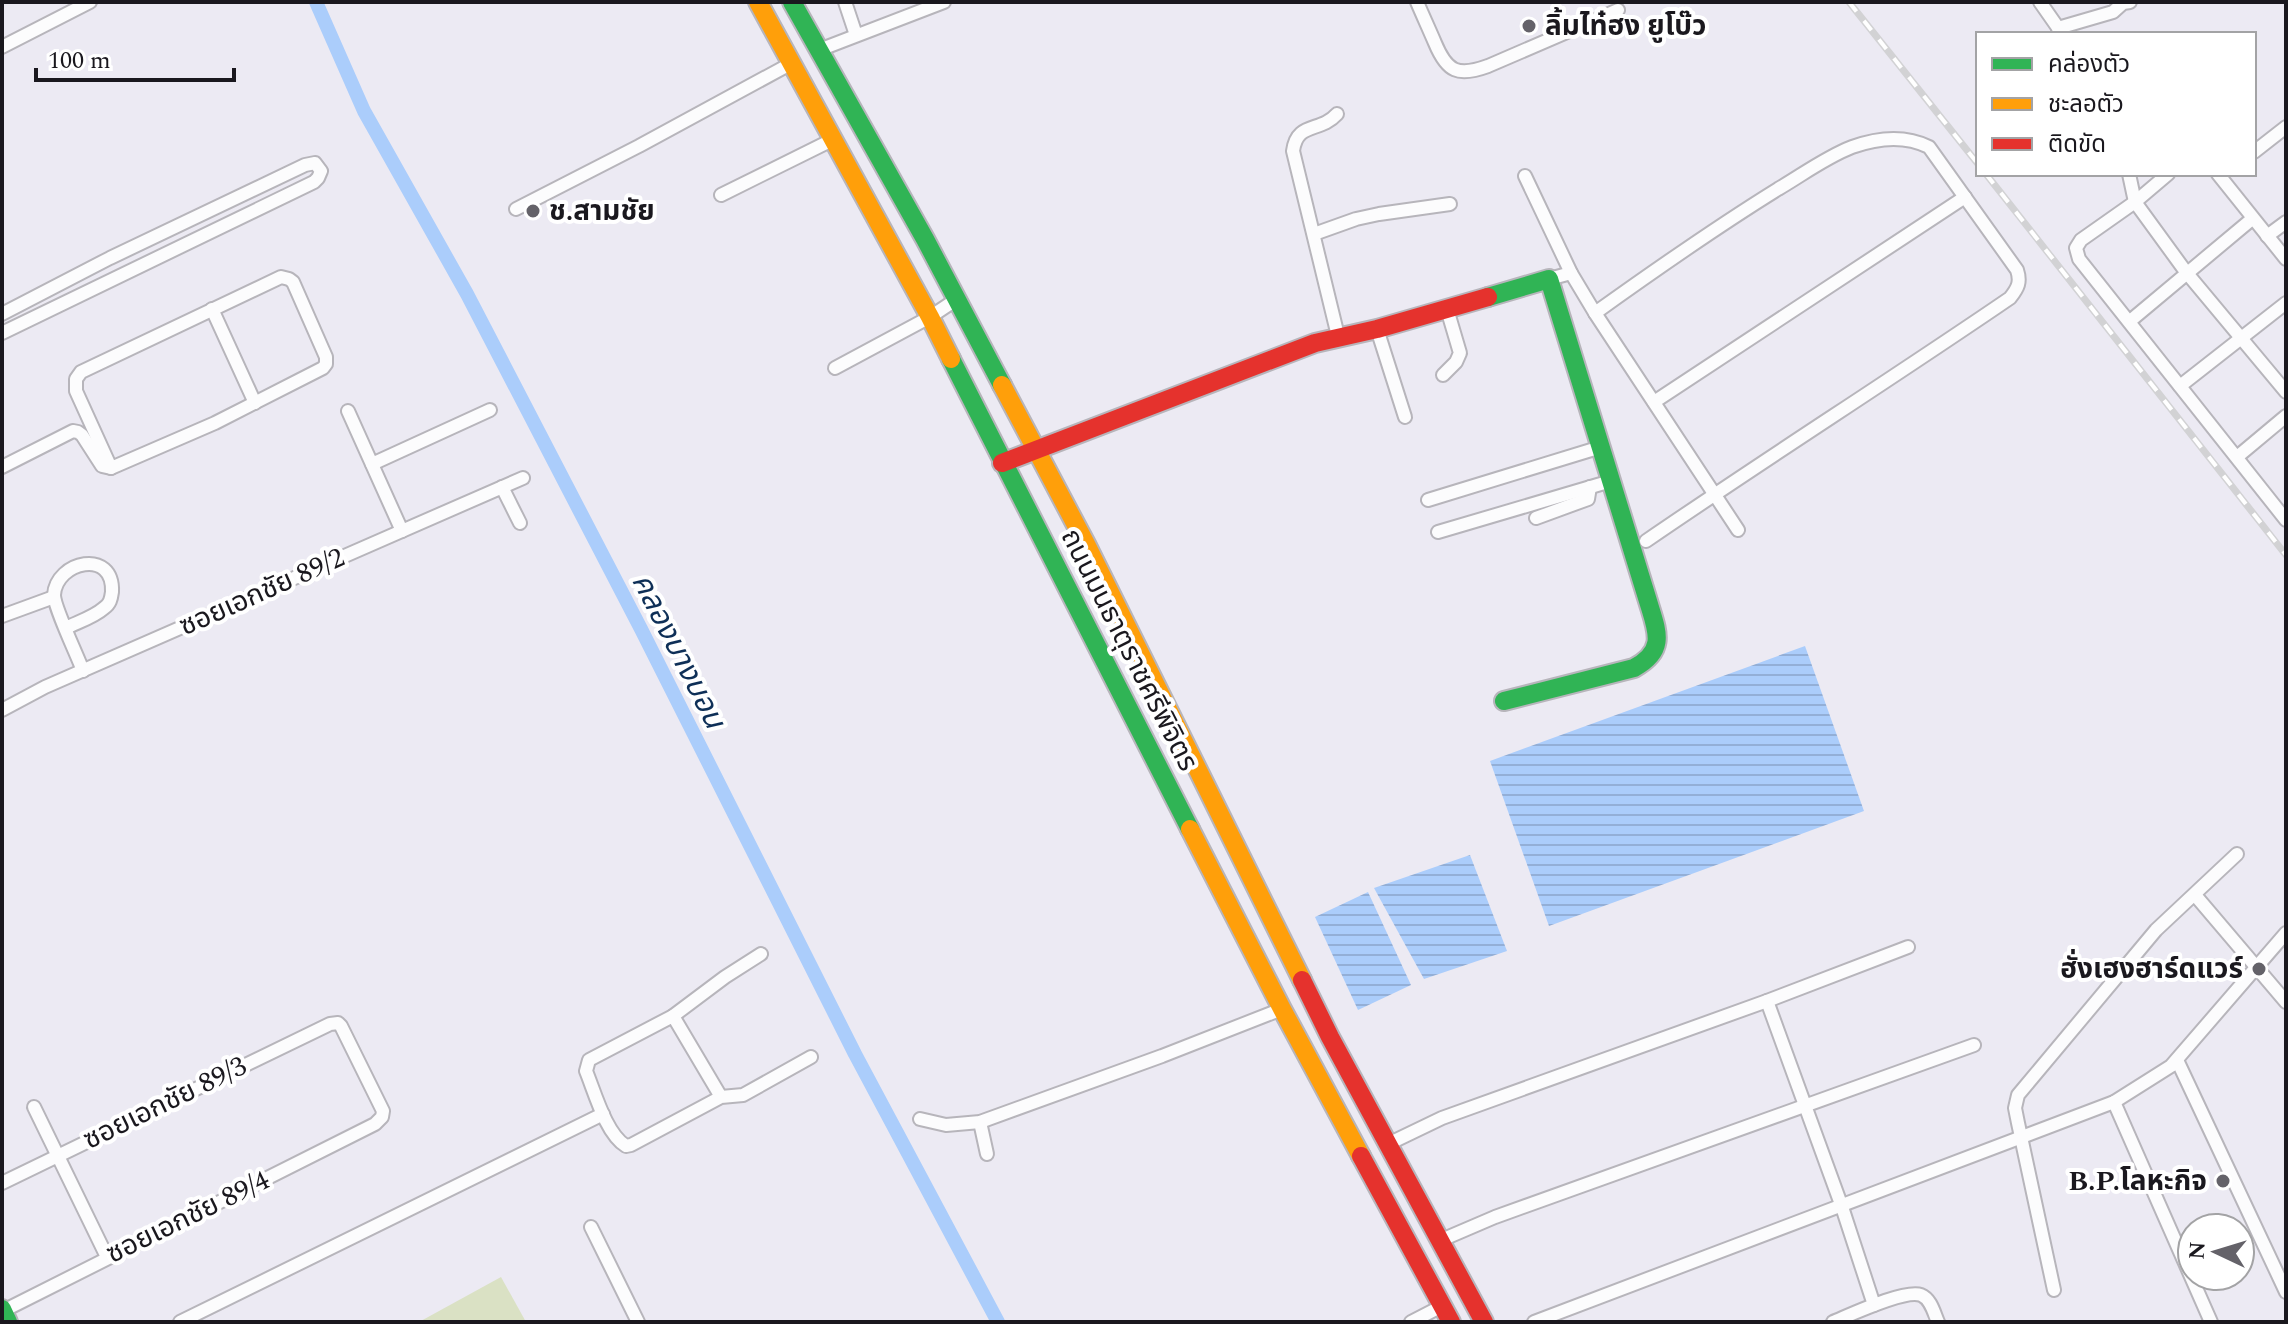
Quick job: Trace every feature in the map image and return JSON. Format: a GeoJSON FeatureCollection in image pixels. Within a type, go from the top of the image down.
{"type":"FeatureCollection","features":[{"type":"Feature","properties":{"kind":"street"},"geometry":{"type":"LineString","coordinates":[[2,47],[90,2]]}},
{"type":"Feature","properties":{"kind":"street","name":"ถนนมนธาตุราชศรีพิจิตร"},"geometry":{"type":"LineString","coordinates":[[758,2],[930,317],[1282,1009],[1447,1314]]}},
{"type":"Feature","properties":{"kind":"street","name":"ถนนมนธาตุราชศรีพิจิตร"},"geometry":{"type":"LineString","coordinates":[[792,2],[957,299],[1086,544],[1330,1037],[1484,1322]]}},
{"type":"Feature","properties":{"kind":"street"},"geometry":{"type":"LineString","coordinates":[[845,2],[856,35]]}},
{"type":"Feature","properties":{"kind":"street"},"geometry":{"type":"LineString","coordinates":[[819,50],[944,2]]}},
{"type":"Feature","properties":{"kind":"street"},"geometry":{"type":"LineString","coordinates":[[1417,2],[1444,64],[1463,72],[1488,66],[1618,10]]}},
{"type":"Feature","properties":{"kind":"street"},"geometry":{"type":"LineString","coordinates":[[2040,2],[2060,31],[2113,12],[2123,3],[2130,2]]}},
{"type":"Feature","properties":{"kind":"street"},"geometry":{"type":"LineString","coordinates":[[516,209],[792,63]]}},
{"type":"Feature","properties":{"kind":"street"},"geometry":{"type":"LineString","coordinates":[[1337,114],[1331,121],[1298,134],[1293,151],[1338,336]]}},
{"type":"Feature","properties":{"kind":"street"},"geometry":{"type":"LineString","coordinates":[[2256,150],[2286,127]]}},
{"type":"Feature","properties":{"kind":"street"},"geometry":{"type":"LineString","coordinates":[[721,195],[834,139]]}},
{"type":"Feature","properties":{"kind":"street"},"geometry":{"type":"LineString","coordinates":[[1595,313],[1724,222],[1819,164],[1855,146],[1897,139],[1917,141],[1929,147],[2017,270],[2020,279],[2010,298],[1646,541]]}},
{"type":"Feature","properties":{"kind":"street"},"geometry":{"type":"LineString","coordinates":[[2,314],[110,258],[305,165],[315,163],[321,171],[314,182],[2,333]]}},
{"type":"Feature","properties":{"kind":"street"},"geometry":{"type":"LineString","coordinates":[[1525,176],[1571,273],[1595,313],[1738,530]]}},
{"type":"Feature","properties":{"kind":"street"},"geometry":{"type":"LineString","coordinates":[[2129,176],[2135,202],[2186,272],[2286,392]]}},
{"type":"Feature","properties":{"kind":"street"},"geometry":{"type":"LineString","coordinates":[[2166,176],[2081,240],[2076,248],[2079,259],[2286,520]]}},
{"type":"Feature","properties":{"kind":"street"},"geometry":{"type":"LineString","coordinates":[[2223,176],[2252,219],[2286,259]]}},
{"type":"Feature","properties":{"kind":"street"},"geometry":{"type":"LineString","coordinates":[[1654,402],[1965,197]]}},
{"type":"Feature","properties":{"kind":"street"},"geometry":{"type":"LineString","coordinates":[[1314,234],[1356,219],[1450,204]]}},
{"type":"Feature","properties":{"kind":"street"},"geometry":{"type":"LineString","coordinates":[[2130,321],[2252,219]]}},
{"type":"Feature","properties":{"kind":"street"},"geometry":{"type":"LineString","coordinates":[[2267,236],[2286,222]]}},
{"type":"Feature","properties":{"kind":"street"},"geometry":{"type":"LineString","coordinates":[[1002,463],[1281,355],[1338,336],[1377,329],[1571,273]]}},
{"type":"Feature","properties":{"kind":"street"},"geometry":{"type":"LineString","coordinates":[[2,467],[73,431],[82,435],[102,466],[111,468],[318,373],[326,364],[326,357],[293,282],[281,277],[81,372],[76,379],[76,391],[111,468]]}},
{"type":"Feature","properties":{"kind":"street"},"geometry":{"type":"LineString","coordinates":[[1504,701],[1634,668],[1649,662],[1657,644],[1656,631],[1549,279]]}},
{"type":"Feature","properties":{"kind":"street"},"geometry":{"type":"LineString","coordinates":[[835,368],[957,299]]}},
{"type":"Feature","properties":{"kind":"street"},"geometry":{"type":"LineString","coordinates":[[2180,386],[2286,303]]}},
{"type":"Feature","properties":{"kind":"street"},"geometry":{"type":"LineString","coordinates":[[212,309],[255,403]]}},
{"type":"Feature","properties":{"kind":"street"},"geometry":{"type":"LineString","coordinates":[[1443,375],[1460,353],[1447,309]]}},
{"type":"Feature","properties":{"kind":"street"},"geometry":{"type":"LineString","coordinates":[[1377,329],[1405,417]]}},
{"type":"Feature","properties":{"kind":"street"},"geometry":{"type":"LineString","coordinates":[[372,464],[490,410]]}},
{"type":"Feature","properties":{"kind":"street"},"geometry":{"type":"LineString","coordinates":[[348,411],[402,531]]}},
{"type":"Feature","properties":{"kind":"street"},"geometry":{"type":"LineString","coordinates":[[2237,457],[2286,416]]}},
{"type":"Feature","properties":{"kind":"street"},"geometry":{"type":"LineString","coordinates":[[1428,500],[1601,447]]}},
{"type":"Feature","properties":{"kind":"street","name":"ซอยเอกชัย 89/2"},"geometry":{"type":"LineString","coordinates":[[2,710],[83,671],[523,478]]}},
{"type":"Feature","properties":{"kind":"street"},"geometry":{"type":"LineString","coordinates":[[1438,532],[1611,481]]}},
{"type":"Feature","properties":{"kind":"street"},"geometry":{"type":"LineString","coordinates":[[502,487],[520,523]]}},
{"type":"Feature","properties":{"kind":"street"},"geometry":{"type":"LineString","coordinates":[[1536,518],[1588,499],[1590,487]]}},
{"type":"Feature","properties":{"kind":"street"},"geometry":{"type":"LineString","coordinates":[[66,628],[106,607],[111,600],[112,582],[101,566],[82,563],[63,576],[54,597],[66,628],[83,671]]}},
{"type":"Feature","properties":{"kind":"street"},"geometry":{"type":"LineString","coordinates":[[2,616],[54,597]]}},
{"type":"Feature","properties":{"kind":"street"},"geometry":{"type":"LineString","coordinates":[[2054,1290],[2015,1108],[2018,1095],[2156,930],[2237,854]]}},
{"type":"Feature","properties":{"kind":"street"},"geometry":{"type":"LineString","coordinates":[[2195,895],[2286,1002]]}},
{"type":"Feature","properties":{"kind":"street"},"geometry":{"type":"LineString","coordinates":[[1534,1322],[2114,1102],[2171,1066],[2286,933]]}},
{"type":"Feature","properties":{"kind":"street"},"geometry":{"type":"LineString","coordinates":[[1388,1144],[1442,1118],[1908,947]]}},
{"type":"Feature","properties":{"kind":"street"},"geometry":{"type":"LineString","coordinates":[[761,954],[673,1016],[589,1060],[586,1071],[603,1114],[622,1144],[631,1145],[721,1097],[743,1095],[811,1057]]}},
{"type":"Feature","properties":{"kind":"street"},"geometry":{"type":"LineString","coordinates":[[1767,1001],[1874,1305]]}},
{"type":"Feature","properties":{"kind":"street"},"geometry":{"type":"LineString","coordinates":[[920,1119],[946,1125],[980,1122],[1282,1009]]}},
{"type":"Feature","properties":{"kind":"street"},"geometry":{"type":"LineString","coordinates":[[673,1016],[721,1097]]}},
{"type":"Feature","properties":{"kind":"street","name":"ซอยเอกชัย 89/4"},"geometry":{"type":"LineString","coordinates":[[2,1310],[375,1124],[382,1117],[381,1105],[341,1026],[338,1023],[330,1024]]}},
{"type":"Feature","properties":{"kind":"street","name":"ซอยเอกชัย 89/3"},"geometry":{"type":"LineString","coordinates":[[2,1183],[330,1024]]}},
{"type":"Feature","properties":{"kind":"street"},"geometry":{"type":"LineString","coordinates":[[1439,1241],[1495,1217],[1974,1045]]}},
{"type":"Feature","properties":{"kind":"street"},"geometry":{"type":"LineString","coordinates":[[2177,1060],[2286,1292]]}},
{"type":"Feature","properties":{"kind":"street"},"geometry":{"type":"LineString","coordinates":[[2114,1102],[2211,1322]]}},
{"type":"Feature","properties":{"kind":"street"},"geometry":{"type":"LineString","coordinates":[[34,1107],[107,1257]]}},
{"type":"Feature","properties":{"kind":"street"},"geometry":{"type":"LineString","coordinates":[[180,1322],[603,1114]]}},
{"type":"Feature","properties":{"kind":"street"},"geometry":{"type":"LineString","coordinates":[[980,1122],[987,1154]]}},
{"type":"Feature","properties":{"kind":"street"},"geometry":{"type":"LineString","coordinates":[[591,1227],[638,1322]]}},
{"type":"Feature","properties":{"kind":"street"},"geometry":{"type":"LineString","coordinates":[[1833,1322],[1911,1294],[1922,1295],[1929,1302],[1938,1322]]}},
{"type":"Feature","properties":{"kind":"street"},"geometry":{"type":"LineString","coordinates":[[2,1310],[8,1322]]}},
{"type":"Feature","properties":{"kind":"street"},"geometry":{"type":"LineString","coordinates":[[1411,1322],[1447,1314]]}},
{"type":"Feature","properties":{"kind":"green space"},"geometry":{"type":"Polygon","coordinates":[[[501,1277],[526,1322],[419,1322],[501,1277]]]}},
{"type":"Feature","properties":{"kind":"water"},"geometry":{"type":"Polygon","coordinates":[[[1805,646],[1864,811],[1549,926],[1490,761],[1805,646]]]}},
{"type":"Feature","properties":{"kind":"water"},"geometry":{"type":"Polygon","coordinates":[[[1470,855],[1507,951],[1424,979],[1374,888],[1470,855]]]}},
{"type":"Feature","properties":{"kind":"water"},"geometry":{"type":"Polygon","coordinates":[[[1368,892],[1411,985],[1358,1010],[1315,917],[1368,892]]]}},
{"type":"Feature","properties":{"kind":"waterway","name":"คลองบางบอน"},"geometry":{"type":"LineString","coordinates":[[316,2],[364,111],[467,294],[641,629],[855,1054],[998,1322]]}},
{"type":"Feature","properties":{"kind":"railway"},"geometry":{"type":"LineString","coordinates":[[1849,2],[1976,161]]}},
{"type":"Feature","properties":{"kind":"railway"},"geometry":{"type":"LineString","coordinates":[[1988,176],[2286,555]]}},
{"type":"Feature","properties":{"kind":"traffic: fast"},"geometry":{"type":"LineString","coordinates":[[792,2],[925,239],[1002,385]]}},
{"type":"Feature","properties":{"kind":"traffic: fast"},"geometry":{"type":"LineString","coordinates":[[1488,297],[1549,279],[1657,639],[1651,654],[1634,668],[1504,701]]}},
{"type":"Feature","properties":{"kind":"traffic: fast"},"geometry":{"type":"LineString","coordinates":[[951,359],[1190,829]]}},
{"type":"Feature","properties":{"kind":"traffic: fast"},"geometry":{"type":"LineString","coordinates":[[2,1309],[8,1322]]}},
{"type":"Feature","properties":{"kind":"traffic: slow"},"geometry":{"type":"LineString","coordinates":[[758,2],[951,359]]}},
{"type":"Feature","properties":{"kind":"traffic: slow"},"geometry":{"type":"LineString","coordinates":[[1002,385],[1086,544],[1302,980]]}},
{"type":"Feature","properties":{"kind":"traffic: slow"},"geometry":{"type":"LineString","coordinates":[[1190,829],[1361,1156]]}},
{"type":"Feature","properties":{"kind":"traffic: jam"},"geometry":{"type":"LineString","coordinates":[[1002,463],[1315,343],[1377,329],[1488,297]]}},
{"type":"Feature","properties":{"kind":"traffic: jam"},"geometry":{"type":"LineString","coordinates":[[1302,980],[1484,1322]]}},
{"type":"Feature","properties":{"kind":"traffic: jam"},"geometry":{"type":"LineString","coordinates":[[1361,1156],[1451,1322]]}},
{"type":"Feature","properties":{"kind":"place","name":"ลิ้มไท๋ฮง ยูโบ๊ว"},"geometry":{"type":"Point","coordinates":[1529,26]}},
{"type":"Feature","properties":{"kind":"place","name":"ช.สามชัย"},"geometry":{"type":"Point","coordinates":[533,211]}},
{"type":"Feature","properties":{"kind":"place","name":"ฮั่งเฮงฮาร์ดแวร์"},"geometry":{"type":"Point","coordinates":[2259,969]}},
{"type":"Feature","properties":{"kind":"place","name":"B.P.โลหะกิจ"},"geometry":{"type":"Point","coordinates":[2223,1181]}}]}
